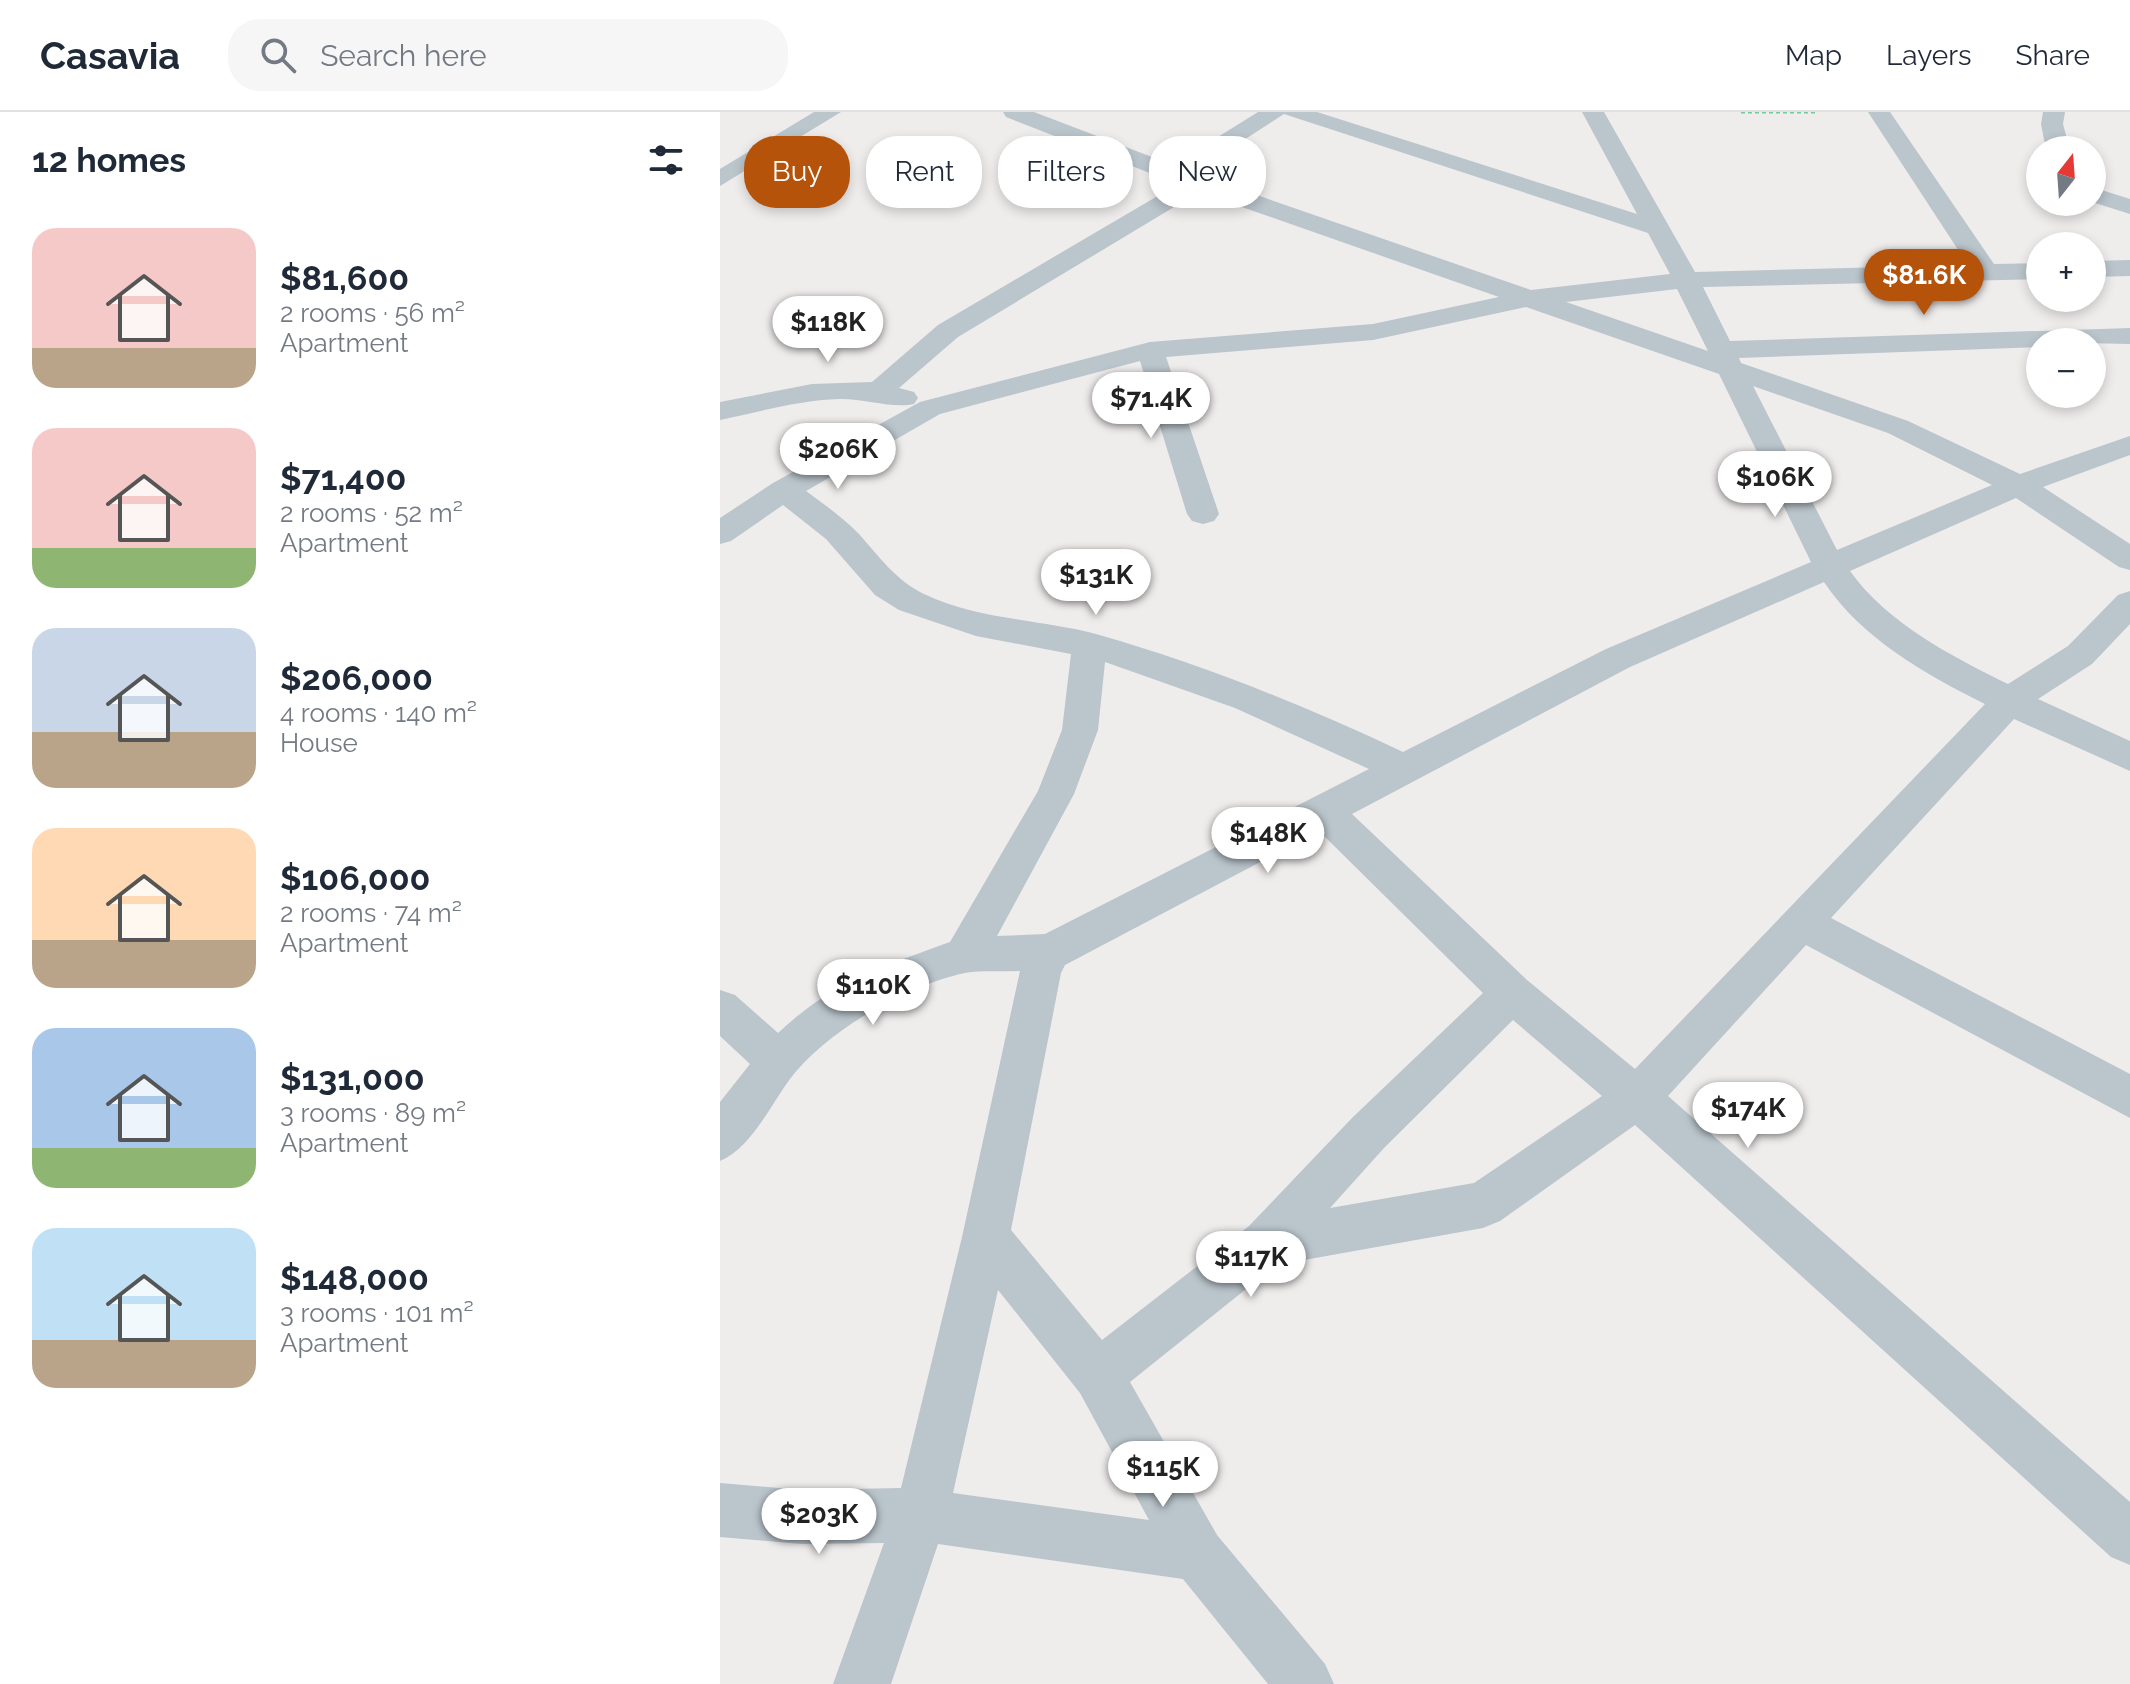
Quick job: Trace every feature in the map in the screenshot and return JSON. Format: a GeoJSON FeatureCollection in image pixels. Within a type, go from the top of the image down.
{"type":"FeatureCollection","features":[{"type":"Feature","properties":{"kind":"street"},"geometry":{"type":"LineString","coordinates":[[720,179],[830,112]]}},
{"type":"Feature","properties":{"kind":"street"},"geometry":{"type":"LineString","coordinates":[[1014,112],[1058,118],[1149,161]]}},
{"type":"Feature","properties":{"kind":"street"},"geometry":{"type":"LineString","coordinates":[[1242,136],[1274,112]]}},
{"type":"Feature","properties":{"kind":"street"},"geometry":{"type":"LineString","coordinates":[[1294,112],[1656,228]]}},
{"type":"Feature","properties":{"kind":"street"},"geometry":{"type":"LineString","coordinates":[[1593,112],[1686,280],[1828,564],[1860,607],[1915,646],[2010,700],[2130,757]]}},
{"type":"Feature","properties":{"kind":"street"},"geometry":{"type":"LineString","coordinates":[[1879,112],[1945,215],[1987,273]]}},
{"type":"Feature","properties":{"kind":"street"},"geometry":{"type":"LineString","coordinates":[[2054,112],[2055,136]]}},
{"type":"Feature","properties":{"kind":"street"},"geometry":{"type":"LineString","coordinates":[[2106,199],[2130,207]]}},
{"type":"Feature","properties":{"kind":"street"},"geometry":{"type":"LineString","coordinates":[[880,390],[948,331],[1149,202]]}},
{"type":"Feature","properties":{"kind":"street"},"geometry":{"type":"LineString","coordinates":[[1266,206],[1526,299],[1726,360],[1898,427],[2018,485],[2130,559]]}},
{"type":"Feature","properties":{"kind":"street"},"geometry":{"type":"LineString","coordinates":[[2106,269],[2130,268]]}},
{"type":"Feature","properties":{"kind":"street"},"geometry":{"type":"LineString","coordinates":[[720,533],[784,490],[930,408],[1150,350],[1373,332],[1526,299],[1686,280],[2026,272]]}},
{"type":"Feature","properties":{"kind":"street"},"geometry":{"type":"LineString","coordinates":[[1726,360],[2130,336]]}},
{"type":"Feature","properties":{"kind":"street"},"geometry":{"type":"LineString","coordinates":[[1150,350],[1203,514]]}},
{"type":"Feature","properties":{"kind":"street"},"geometry":{"type":"LineString","coordinates":[[720,411],[840,389],[880,390],[930,408]]}},
{"type":"Feature","properties":{"kind":"street"},"geometry":{"type":"LineString","coordinates":[[720,1139],[778,1061],[818,1023],[869,990],[965,955],[1050,952],[1618,658],[1828,564],[2018,485],[2130,445]]}},
{"type":"Feature","properties":{"kind":"street"},"geometry":{"type":"LineString","coordinates":[[784,490],[838,532],[880,584],[913,603],[960,619],[1089,646],[1207,683],[1317,727],[1401,768]]}},
{"type":"Feature","properties":{"kind":"street"},"geometry":{"type":"LineString","coordinates":[[1266,1243],[1483,1205],[1637,1098],[2010,700],[2080,655],[2130,603]]}},
{"type":"Feature","properties":{"kind":"street"},"geometry":{"type":"LineString","coordinates":[[965,955],[1055,794],[1080,730],[1089,646]]}},
{"type":"Feature","properties":{"kind":"street"},"geometry":{"type":"LineString","coordinates":[[1323,810],[1512,993],[1637,1098],[2130,1538]]}},
{"type":"Feature","properties":{"kind":"street"},"geometry":{"type":"LineString","coordinates":[[1802,923],[2130,1097]]}},
{"type":"Feature","properties":{"kind":"street"},"geometry":{"type":"LineString","coordinates":[[862,1684],[921,1515],[986,1237],[1040,973],[1050,952]]}},
{"type":"Feature","properties":{"kind":"street"},"geometry":{"type":"LineString","coordinates":[[1098,1375],[1266,1243],[1368,1133],[1512,993]]}},
{"type":"Feature","properties":{"kind":"street"},"geometry":{"type":"LineString","coordinates":[[720,1009],[778,1061]]}},
{"type":"Feature","properties":{"kind":"street"},"geometry":{"type":"LineString","coordinates":[[986,1237],[1098,1375],[1198,1554],[1305,1684]]}},
{"type":"Feature","properties":{"kind":"street"},"geometry":{"type":"LineString","coordinates":[[720,1510],[802,1517],[921,1515],[1198,1554]]}},
{"type":"Feature","properties":{"kind":"path"},"geometry":{"type":"LineString","coordinates":[[1741,112],[1817,112]]}}]}
